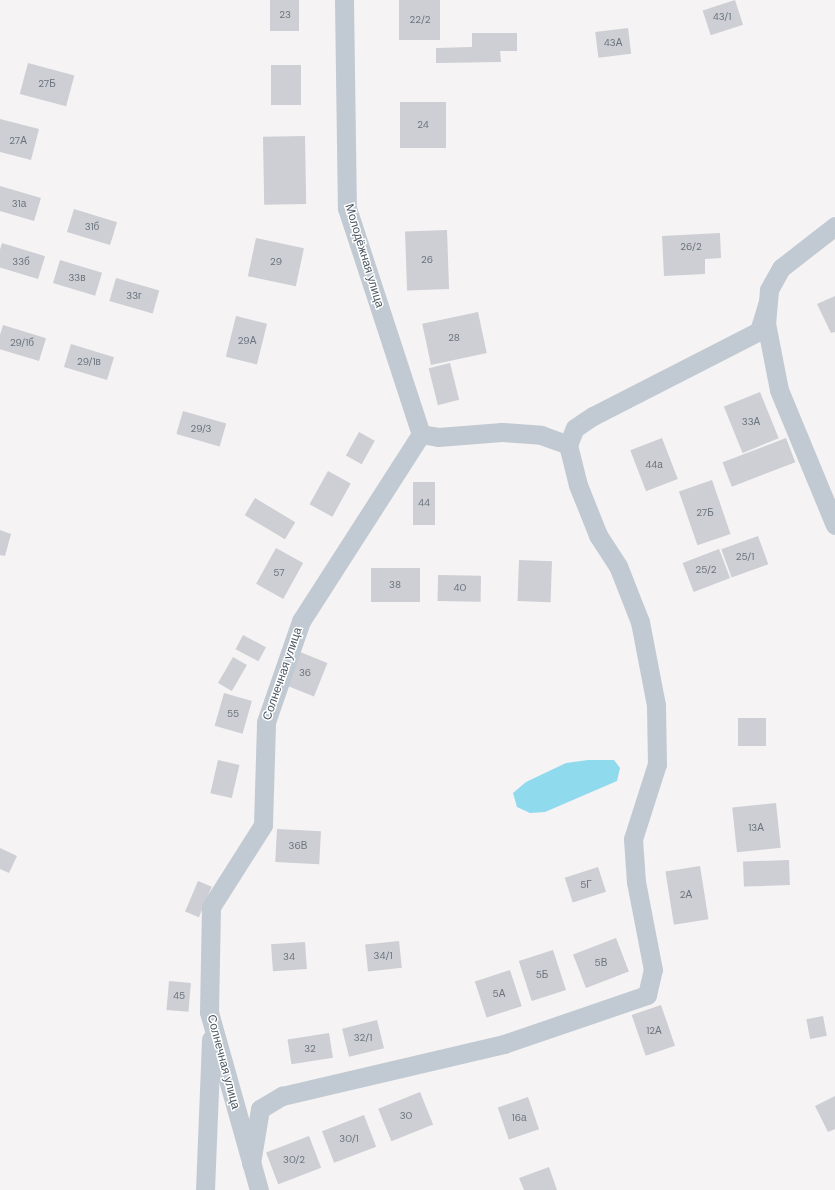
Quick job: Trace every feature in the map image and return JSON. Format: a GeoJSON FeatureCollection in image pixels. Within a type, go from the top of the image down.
{"type":"FeatureCollection","features":[{"type":"Feature","properties":{"kind":"street","name":"Молодёжная улица"},"geometry":{"type":"LineString","coordinates":[[344,0],[347,208],[421,434]]}},
{"type":"Feature","properties":{"kind":"street"},"geometry":{"type":"LineString","coordinates":[[835,226],[781,268],[769,290],[766,323],[779,390],[835,525]]}},
{"type":"Feature","properties":{"kind":"street"},"geometry":{"type":"LineString","coordinates":[[251,1163],[260,1109],[282,1096],[504,1044],[647,995],[653,970],[636,882],[633,839],[657,764],[656,705],[640,622],[618,566],[598,535],[578,485],[568,445],[575,428],[593,416],[759,331],[767,304]]}},
{"type":"Feature","properties":{"kind":"street"},"geometry":{"type":"LineString","coordinates":[[421,434],[438,437],[502,432],[541,435],[568,445]]}},
{"type":"Feature","properties":{"kind":"street","name":"Солнечная улица"},"geometry":{"type":"LineString","coordinates":[[259,1190],[212,1022],[211,907],[263,826],[266,722],[301,621],[421,434]]}},
{"type":"Feature","properties":{"kind":"street"},"geometry":{"type":"LineString","coordinates":[[205,1190],[212,1022]]}},
{"type":"Feature","properties":{"kind":"water"},"geometry":{"type":"Polygon","coordinates":[[[588,760],[614,760],[620,768],[617,781],[545,812],[530,813],[517,807],[513,793],[526,782],[566,763],[588,760]]]}},
{"type":"Feature","properties":{"kind":"building"},"geometry":{"type":"Polygon","coordinates":[[[270,0],[299,0],[299,31],[270,31],[270,0]]]}},
{"type":"Feature","properties":{"kind":"building"},"geometry":{"type":"Polygon","coordinates":[[[399,0],[440,0],[440,40],[399,40],[399,0]]]}},
{"type":"Feature","properties":{"kind":"building"},"geometry":{"type":"Polygon","coordinates":[[[735,0],[743,25],[711,35],[703,11],[735,0]]]}},
{"type":"Feature","properties":{"kind":"building"},"geometry":{"type":"Polygon","coordinates":[[[628,28],[631,54],[598,58],[595,32],[628,28]]]}},
{"type":"Feature","properties":{"kind":"building"},"geometry":{"type":"Polygon","coordinates":[[[472,33],[517,33],[517,51],[500,51],[501,62],[436,63],[436,48],[472,47],[472,33]]]}},
{"type":"Feature","properties":{"kind":"building"},"geometry":{"type":"Polygon","coordinates":[[[28,63],[74,75],[66,106],[20,94],[28,63]]]}},
{"type":"Feature","properties":{"kind":"building"},"geometry":{"type":"Polygon","coordinates":[[[271,65],[301,65],[301,105],[271,105],[271,65]]]}},
{"type":"Feature","properties":{"kind":"building"},"geometry":{"type":"Polygon","coordinates":[[[400,102],[446,102],[446,148],[400,148],[400,102]]]}},
{"type":"Feature","properties":{"kind":"building"},"geometry":{"type":"Polygon","coordinates":[[[0,119],[39,129],[31,160],[0,152],[0,119]]]}},
{"type":"Feature","properties":{"kind":"building"},"geometry":{"type":"Polygon","coordinates":[[[305,136],[306,204],[264,205],[263,137],[305,136]]]}},
{"type":"Feature","properties":{"kind":"building"},"geometry":{"type":"Polygon","coordinates":[[[0,186],[41,198],[34,221],[0,211],[0,186]]]}},
{"type":"Feature","properties":{"kind":"building"},"geometry":{"type":"Polygon","coordinates":[[[74,209],[117,222],[110,245],[67,232],[74,209]]]}},
{"type":"Feature","properties":{"kind":"building"},"geometry":{"type":"Polygon","coordinates":[[[447,230],[449,289],[407,290],[405,231],[447,230]]]}},
{"type":"Feature","properties":{"kind":"building"},"geometry":{"type":"Polygon","coordinates":[[[720,233],[721,258],[705,259],[705,274],[664,276],[662,236],[720,233]]]}},
{"type":"Feature","properties":{"kind":"building"},"geometry":{"type":"Polygon","coordinates":[[[256,238],[304,248],[296,286],[248,276],[256,238]]]}},
{"type":"Feature","properties":{"kind":"building"},"geometry":{"type":"Polygon","coordinates":[[[2,243],[45,256],[38,279],[0,267],[0,250],[2,243]]]}},
{"type":"Feature","properties":{"kind":"building"},"geometry":{"type":"Polygon","coordinates":[[[60,260],[102,273],[95,296],[53,283],[60,260]]]}},
{"type":"Feature","properties":{"kind":"building"},"geometry":{"type":"Polygon","coordinates":[[[116,278],[159,290],[153,313],[109,301],[116,278]]]}},
{"type":"Feature","properties":{"kind":"building"},"geometry":{"type":"Polygon","coordinates":[[[835,296],[835,332],[831,333],[817,304],[835,296]]]}},
{"type":"Feature","properties":{"kind":"building"},"geometry":{"type":"Polygon","coordinates":[[[478,312],[487,353],[431,365],[422,324],[478,312]]]}},
{"type":"Feature","properties":{"kind":"building"},"geometry":{"type":"Polygon","coordinates":[[[236,316],[267,324],[257,364],[226,357],[236,316]]]}},
{"type":"Feature","properties":{"kind":"building"},"geometry":{"type":"Polygon","coordinates":[[[3,325],[46,338],[39,361],[0,349],[0,335],[3,325]]]}},
{"type":"Feature","properties":{"kind":"building"},"geometry":{"type":"Polygon","coordinates":[[[71,344],[114,357],[107,380],[64,367],[71,344]]]}},
{"type":"Feature","properties":{"kind":"building"},"geometry":{"type":"Polygon","coordinates":[[[450,363],[459,400],[438,405],[429,368],[450,363]]]}},
{"type":"Feature","properties":{"kind":"building"},"geometry":{"type":"Polygon","coordinates":[[[760,392],[779,438],[743,453],[724,407],[760,392]]]}},
{"type":"Feature","properties":{"kind":"building"},"geometry":{"type":"Polygon","coordinates":[[[183,411],[226,423],[220,446],[176,434],[183,411]]]}},
{"type":"Feature","properties":{"kind":"building"},"geometry":{"type":"Polygon","coordinates":[[[359,432],[375,441],[362,464],[346,456],[359,432]]]}},
{"type":"Feature","properties":{"kind":"building"},"geometry":{"type":"Polygon","coordinates":[[[662,438],[678,479],[646,491],[630,450],[662,438]]]}},
{"type":"Feature","properties":{"kind":"building"},"geometry":{"type":"Polygon","coordinates":[[[786,438],[795,462],[732,487],[723,462],[786,438]]]}},
{"type":"Feature","properties":{"kind":"building"},"geometry":{"type":"Polygon","coordinates":[[[328,471],[351,484],[332,517],[310,504],[328,471]]]}},
{"type":"Feature","properties":{"kind":"building"},"geometry":{"type":"Polygon","coordinates":[[[712,480],[731,534],[697,545],[679,491],[712,480]]]}},
{"type":"Feature","properties":{"kind":"building"},"geometry":{"type":"Polygon","coordinates":[[[413,482],[435,482],[435,525],[413,525],[413,482]]]}},
{"type":"Feature","properties":{"kind":"building"},"geometry":{"type":"Polygon","coordinates":[[[255,498],[295,522],[285,539],[245,515],[255,498]]]}},
{"type":"Feature","properties":{"kind":"building"},"geometry":{"type":"Polygon","coordinates":[[[0,530],[11,534],[5,556],[0,555],[0,530]]]}},
{"type":"Feature","properties":{"kind":"building"},"geometry":{"type":"Polygon","coordinates":[[[758,536],[768,564],[732,578],[721,549],[758,536]]]}},
{"type":"Feature","properties":{"kind":"building"},"geometry":{"type":"Polygon","coordinates":[[[276,548],[303,563],[283,599],[256,584],[276,548]]]}},
{"type":"Feature","properties":{"kind":"building"},"geometry":{"type":"Polygon","coordinates":[[[719,549],[730,578],[694,592],[683,563],[719,549]]]}},
{"type":"Feature","properties":{"kind":"building"},"geometry":{"type":"Polygon","coordinates":[[[519,560],[552,561],[551,602],[518,601],[519,560]]]}},
{"type":"Feature","properties":{"kind":"building"},"geometry":{"type":"Polygon","coordinates":[[[371,568],[420,568],[420,602],[371,602],[371,568]]]}},
{"type":"Feature","properties":{"kind":"building"},"geometry":{"type":"Polygon","coordinates":[[[438,575],[481,576],[481,602],[438,601],[438,575]]]}},
{"type":"Feature","properties":{"kind":"building"},"geometry":{"type":"Polygon","coordinates":[[[243,635],[266,647],[258,661],[235,649],[243,635]]]}},
{"type":"Feature","properties":{"kind":"building"},"geometry":{"type":"Polygon","coordinates":[[[295,650],[327,663],[314,696],[282,683],[295,650]]]}},
{"type":"Feature","properties":{"kind":"building"},"geometry":{"type":"Polygon","coordinates":[[[233,657],[247,665],[232,691],[218,683],[233,657]]]}},
{"type":"Feature","properties":{"kind":"building"},"geometry":{"type":"Polygon","coordinates":[[[224,693],[252,701],[243,734],[215,726],[224,693]]]}},
{"type":"Feature","properties":{"kind":"building"},"geometry":{"type":"Polygon","coordinates":[[[738,718],[766,718],[766,746],[738,746],[738,718]]]}},
{"type":"Feature","properties":{"kind":"building"},"geometry":{"type":"Polygon","coordinates":[[[218,760],[239,765],[232,798],[210,793],[218,760]]]}},
{"type":"Feature","properties":{"kind":"building"},"geometry":{"type":"Polygon","coordinates":[[[776,803],[781,848],[737,852],[732,808],[776,803]]]}},
{"type":"Feature","properties":{"kind":"building"},"geometry":{"type":"Polygon","coordinates":[[[277,829],[321,831],[319,864],[275,862],[277,829]]]}},
{"type":"Feature","properties":{"kind":"building"},"geometry":{"type":"Polygon","coordinates":[[[0,848],[17,856],[9,873],[0,869],[0,848]]]}},
{"type":"Feature","properties":{"kind":"building"},"geometry":{"type":"Polygon","coordinates":[[[789,860],[790,885],[744,887],[743,862],[789,860]]]}},
{"type":"Feature","properties":{"kind":"building"},"geometry":{"type":"Polygon","coordinates":[[[700,866],[708,919],[674,925],[665,871],[700,866]]]}},
{"type":"Feature","properties":{"kind":"building"},"geometry":{"type":"Polygon","coordinates":[[[598,867],[606,892],[573,903],[565,878],[598,867]]]}},
{"type":"Feature","properties":{"kind":"building"},"geometry":{"type":"Polygon","coordinates":[[[198,881],[212,887],[199,917],[185,911],[198,881]]]}},
{"type":"Feature","properties":{"kind":"building"},"geometry":{"type":"Polygon","coordinates":[[[616,938],[629,972],[586,988],[573,954],[616,938]]]}},
{"type":"Feature","properties":{"kind":"building"},"geometry":{"type":"Polygon","coordinates":[[[399,941],[402,968],[368,971],[365,945],[399,941]]]}},
{"type":"Feature","properties":{"kind":"building"},"geometry":{"type":"Polygon","coordinates":[[[305,942],[307,969],[273,971],[271,944],[305,942]]]}},
{"type":"Feature","properties":{"kind":"building"},"geometry":{"type":"Polygon","coordinates":[[[553,950],[566,990],[532,1001],[519,961],[553,950]]]}},
{"type":"Feature","properties":{"kind":"building"},"geometry":{"type":"Polygon","coordinates":[[[510,970],[522,1006],[487,1018],[475,981],[510,970]]]}},
{"type":"Feature","properties":{"kind":"building"},"geometry":{"type":"Polygon","coordinates":[[[169,981],[191,983],[188,1012],[166,1010],[169,981]]]}},
{"type":"Feature","properties":{"kind":"building"},"geometry":{"type":"Polygon","coordinates":[[[661,1005],[675,1046],[646,1056],[632,1015],[661,1005]]]}},
{"type":"Feature","properties":{"kind":"building"},"geometry":{"type":"Polygon","coordinates":[[[823,1016],[827,1036],[810,1039],[806,1019],[823,1016]]]}},
{"type":"Feature","properties":{"kind":"building"},"geometry":{"type":"Polygon","coordinates":[[[377,1020],[384,1048],[349,1057],[342,1029],[377,1020]]]}},
{"type":"Feature","properties":{"kind":"building"},"geometry":{"type":"Polygon","coordinates":[[[329,1033],[333,1058],[291,1064],[288,1040],[329,1033]]]}},
{"type":"Feature","properties":{"kind":"building"},"geometry":{"type":"Polygon","coordinates":[[[420,1092],[433,1124],[391,1141],[378,1109],[420,1092]]]}},
{"type":"Feature","properties":{"kind":"building"},"geometry":{"type":"Polygon","coordinates":[[[835,1096],[835,1129],[828,1132],[815,1106],[835,1096]]]}},
{"type":"Feature","properties":{"kind":"building"},"geometry":{"type":"Polygon","coordinates":[[[528,1097],[539,1129],[509,1140],[498,1107],[528,1097]]]}},
{"type":"Feature","properties":{"kind":"building"},"geometry":{"type":"Polygon","coordinates":[[[364,1115],[376,1147],[334,1163],[322,1131],[364,1115]]]}},
{"type":"Feature","properties":{"kind":"building"},"geometry":{"type":"Polygon","coordinates":[[[309,1136],[321,1168],[278,1184],[266,1152],[309,1136]]]}},
{"type":"Feature","properties":{"kind":"building"},"geometry":{"type":"Polygon","coordinates":[[[549,1167],[557,1190],[524,1190],[519,1178],[549,1167]]]}}]}
